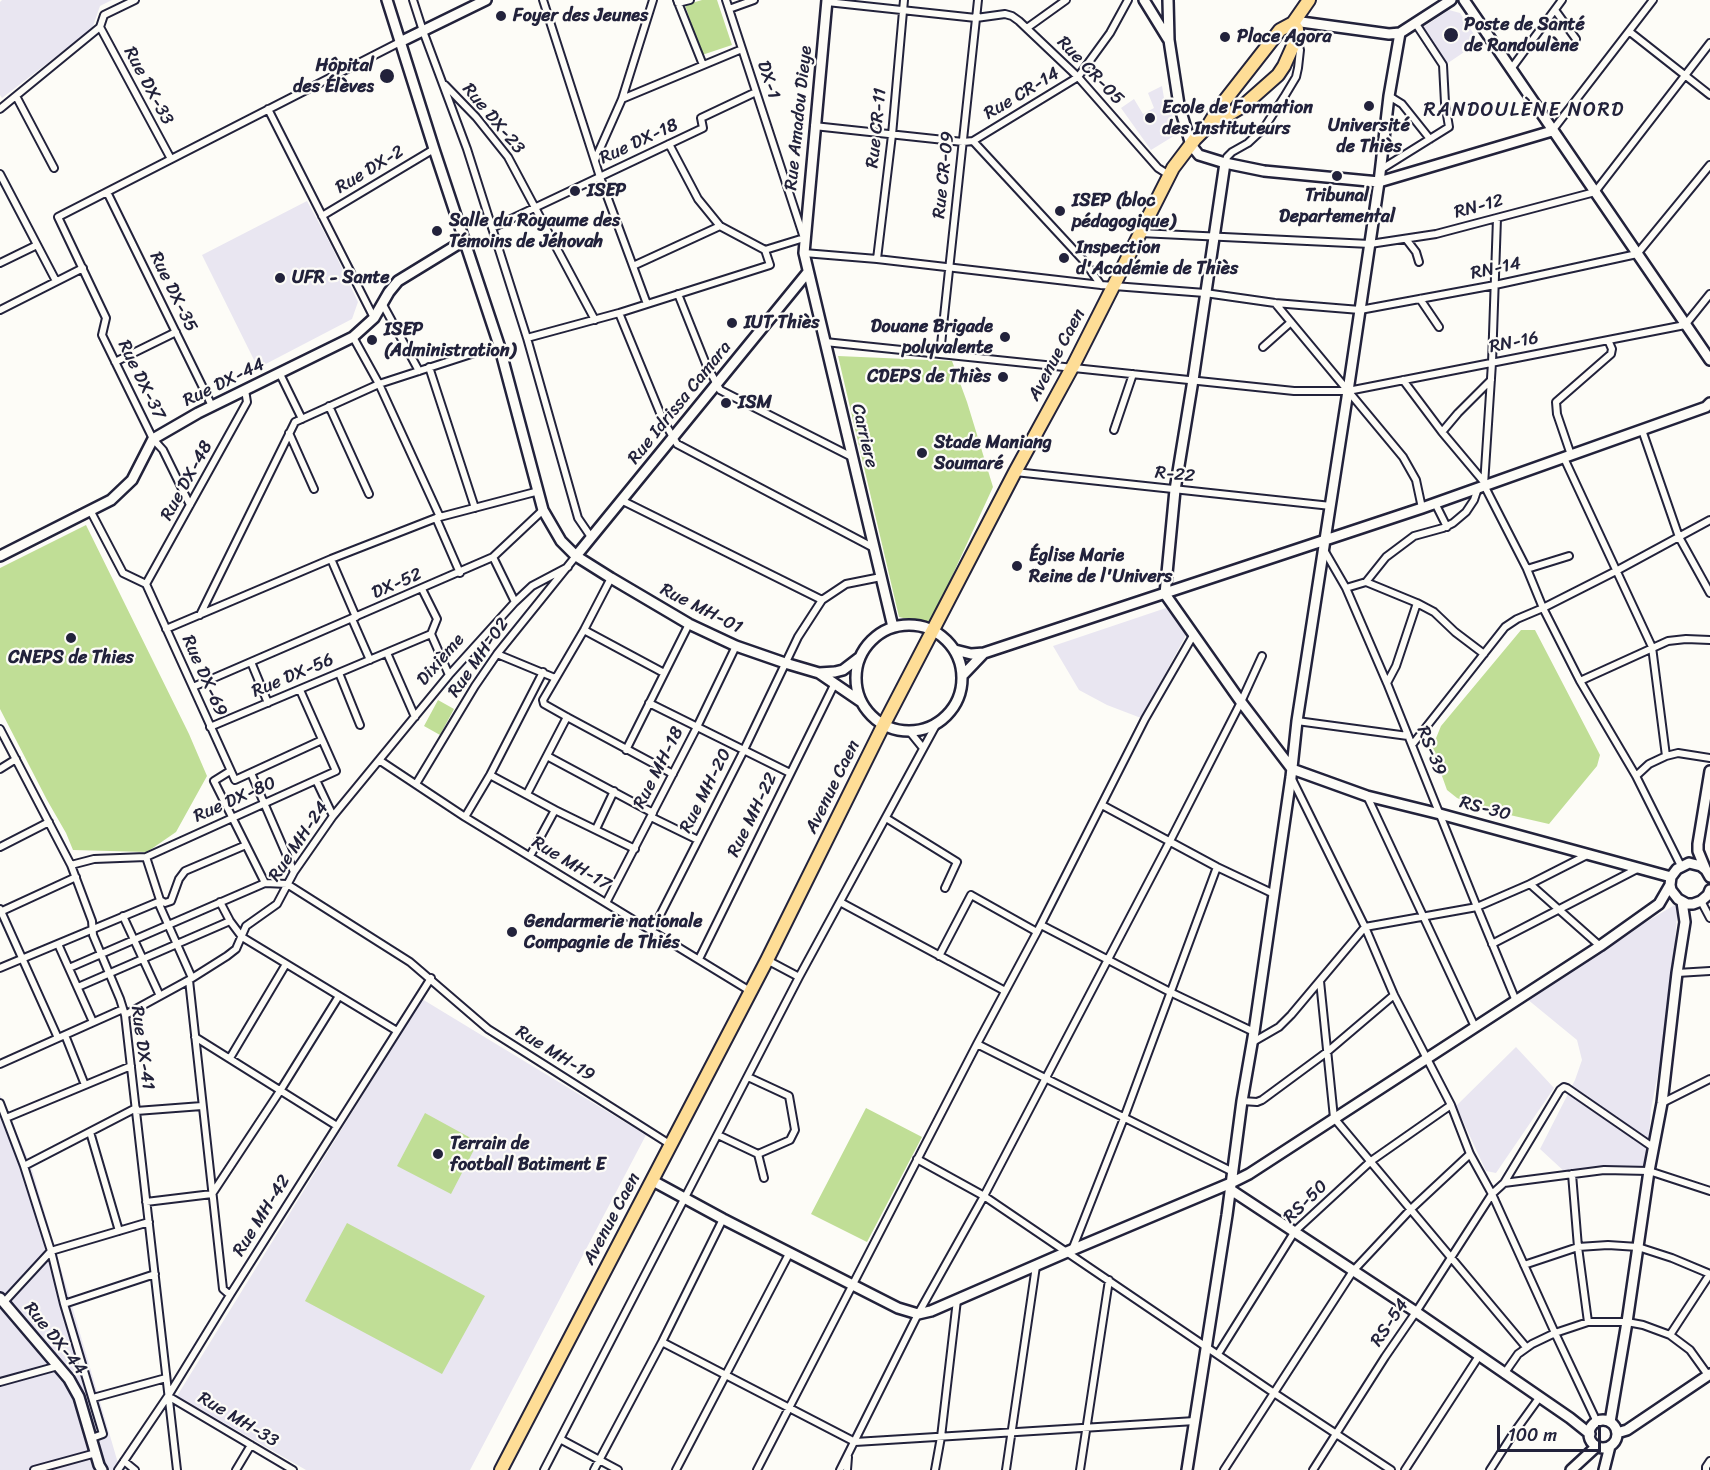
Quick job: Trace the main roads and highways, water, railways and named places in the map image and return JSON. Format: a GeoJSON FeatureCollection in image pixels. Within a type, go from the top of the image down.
{"type":"FeatureCollection","features":[{"type":"Feature","properties":{"kind":"highway","name":"Avenue Caen"},"geometry":{"type":"LineString","coordinates":[[501,1470],[767,960],[932,630],[1072,368],[1108,285],[1140,233],[1170,175],[1191,145],[1281,30],[1294,22],[1309,0]]}},
{"type":"Feature","properties":{"kind":"highway","name":"Avenue Caen"},"geometry":{"type":"LineString","coordinates":[[1208,126],[1243,106],[1278,75],[1297,37],[1294,22]]}},
{"type":"Feature","properties":{"kind":"place","name":"Foyer des Jeunes"},"geometry":{"type":"Point","coordinates":[501,16]}},
{"type":"Feature","properties":{"kind":"place","name":"Poste de Santé de Randoulène"},"geometry":{"type":"Point","coordinates":[1451,35]}},
{"type":"Feature","properties":{"kind":"place","name":"Place Agora"},"geometry":{"type":"Point","coordinates":[1225,37]}},
{"type":"Feature","properties":{"kind":"place","name":"Hôpital des Élèves"},"geometry":{"type":"Point","coordinates":[387,76]}},
{"type":"Feature","properties":{"kind":"place","name":"Université de Thiès"},"geometry":{"type":"Point","coordinates":[1369,106]}},
{"type":"Feature","properties":{"kind":"place","name":"Ecole de Formation des Instituteurs"},"geometry":{"type":"Point","coordinates":[1150,118]}},
{"type":"Feature","properties":{"kind":"place","name":"Tribunal Departemental"},"geometry":{"type":"Point","coordinates":[1337,176]}},
{"type":"Feature","properties":{"kind":"place","name":"ISEP"},"geometry":{"type":"Point","coordinates":[575,191]}},
{"type":"Feature","properties":{"kind":"place","name":"ISEP (bloc pédagogique)"},"geometry":{"type":"Point","coordinates":[1060,211]}},
{"type":"Feature","properties":{"kind":"place","name":"Salle du Royaume des Témoins de Jéhovah"},"geometry":{"type":"Point","coordinates":[437,231]}},
{"type":"Feature","properties":{"kind":"place","name":"Inspection d'Académie de Thiès"},"geometry":{"type":"Point","coordinates":[1064,258]}},
{"type":"Feature","properties":{"kind":"place","name":"UFR - Sante"},"geometry":{"type":"Point","coordinates":[280,278]}},
{"type":"Feature","properties":{"kind":"place","name":"IUT Thiès"},"geometry":{"type":"Point","coordinates":[732,323]}},
{"type":"Feature","properties":{"kind":"place","name":"Douane Brigade polyvalente"},"geometry":{"type":"Point","coordinates":[1005,337]}},
{"type":"Feature","properties":{"kind":"place","name":"ISEP (Administration)"},"geometry":{"type":"Point","coordinates":[372,340]}},
{"type":"Feature","properties":{"kind":"place","name":"CDEPS de Thiès"},"geometry":{"type":"Point","coordinates":[1003,377]}},
{"type":"Feature","properties":{"kind":"place","name":"ISM"},"geometry":{"type":"Point","coordinates":[726,403]}},
{"type":"Feature","properties":{"kind":"place","name":"Stade Maniang Soumaré"},"geometry":{"type":"Point","coordinates":[922,453]}},
{"type":"Feature","properties":{"kind":"place","name":"Église Marie Reine de l'Univers"},"geometry":{"type":"Point","coordinates":[1017,566]}},
{"type":"Feature","properties":{"kind":"place","name":"CNEPS de Thies"},"geometry":{"type":"Point","coordinates":[71,638]}},
{"type":"Feature","properties":{"kind":"place","name":"Gendarmerie nationale Compagnie de Thiés"},"geometry":{"type":"Point","coordinates":[512,932]}},
{"type":"Feature","properties":{"kind":"place","name":"Terrain de football Batiment E"},"geometry":{"type":"Point","coordinates":[438,1154]}},
{"type":"Feature","properties":{"kind":"district","name":"RANDOULÈNE NORD"},"geometry":{"type":"Point","coordinates":[1524,111]}}]}
